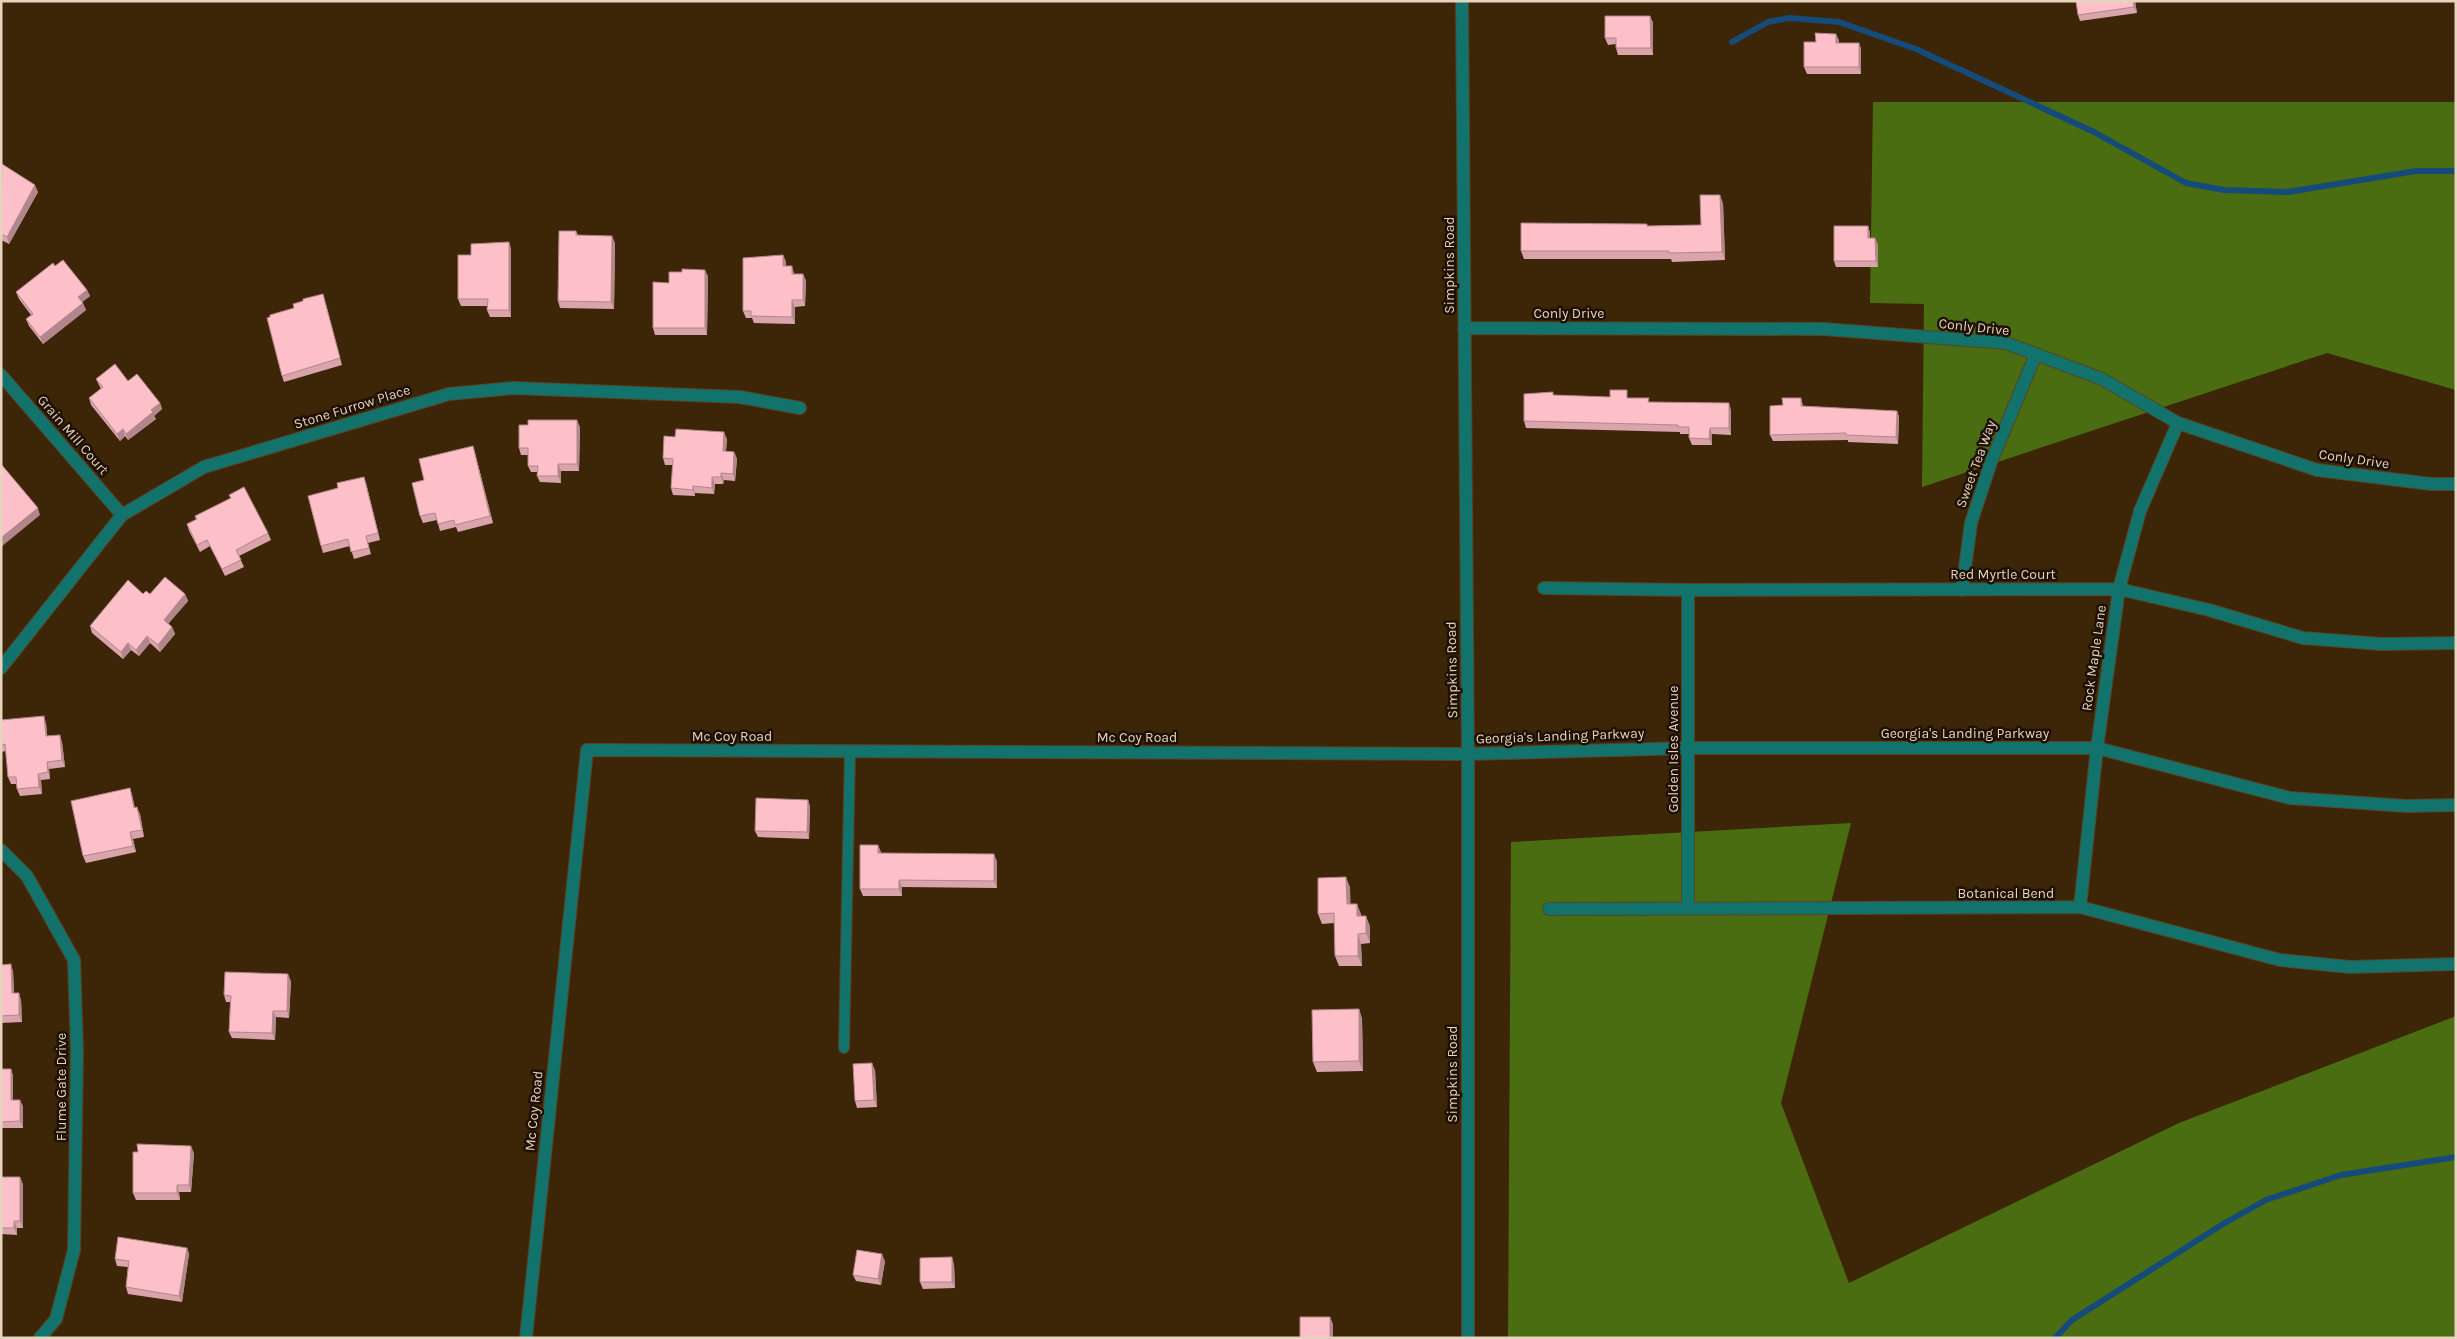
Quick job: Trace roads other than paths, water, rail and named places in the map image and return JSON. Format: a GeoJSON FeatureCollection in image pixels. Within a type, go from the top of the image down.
{"type":"FeatureCollection","features":[{"type":"Feature","properties":{"kind":"street","name":"Simpkins Road"},"geometry":{"type":"LineString","coordinates":[[1462,1],[1468,754],[1468,1338]]}},
{"type":"Feature","properties":{"kind":"street","name":"Conly Drive"},"geometry":{"type":"LineString","coordinates":[[1464,328],[1824,328],[2006,343],[2102,379],[2178,423],[2317,470],[2431,484],[2456,484]]}},
{"type":"Feature","properties":{"kind":"street","name":"Sweet Tea Way"},"geometry":{"type":"LineString","coordinates":[[1962,590],[1971,523],[1990,462],[2036,354]]}},
{"type":"Feature","properties":{"kind":"street","name":"Grain Mill Court"},"geometry":{"type":"LineString","coordinates":[[1,375],[122,515]]}},
{"type":"Feature","properties":{"kind":"street","name":"Stone Furrow Place"},"geometry":{"type":"LineString","coordinates":[[1,668],[122,515],[204,467],[449,394],[514,388],[740,397],[800,408]]}},
{"type":"Feature","properties":{"kind":"street","name":"Rock Maple Lane"},"geometry":{"type":"LineString","coordinates":[[2080,907],[2097,748],[2119,589],[2140,511],[2178,423]]}},
{"type":"Feature","properties":{"kind":"street","name":"Red Myrtle Court"},"geometry":{"type":"LineString","coordinates":[[1544,588],[1688,590],[2119,589],[2208,610],[2303,638],[2381,644],[2456,643]]}},
{"type":"Feature","properties":{"kind":"street","name":"Golden Isles Avenue"},"geometry":{"type":"LineString","coordinates":[[1688,590],[1688,909]]}},
{"type":"Feature","properties":{"kind":"street","name":"Georgia's Landing Parkway"},"geometry":{"type":"LineString","coordinates":[[1468,754],[1689,748],[2097,748],[2290,798],[2406,806],[2456,805]]}},
{"type":"Feature","properties":{"kind":"street","name":"Mc Coy Road"},"geometry":{"type":"LineString","coordinates":[[526,1338],[587,750],[1468,754]]}},
{"type":"Feature","properties":{"kind":"street","name":"Flume Gate Drive"},"geometry":{"type":"LineString","coordinates":[[1,850],[27,876],[74,960],[77,1051],[74,1250],[56,1320],[40,1338]]}},
{"type":"Feature","properties":{"kind":"street","name":"Botanical Bend"},"geometry":{"type":"LineString","coordinates":[[1549,909],[2080,907],[2280,960],[2350,966],[2456,964]]}},
{"type":"Feature","properties":{"kind":"lane"},"geometry":{"type":"LineString","coordinates":[[844,1048],[850,751]]}},
{"type":"Feature","properties":{"kind":"waterway"},"geometry":{"type":"LineString","coordinates":[[1732,42],[1768,22],[1789,18],[1839,22],[1916,49],[2094,132],[2186,183],[2224,190],[2288,192],[2416,171],[2456,171]]}},
{"type":"Feature","properties":{"kind":"waterway"},"geometry":{"type":"LineString","coordinates":[[2055,1338],[2072,1320],[2223,1224],[2266,1200],[2341,1175],[2456,1157]]}}]}
